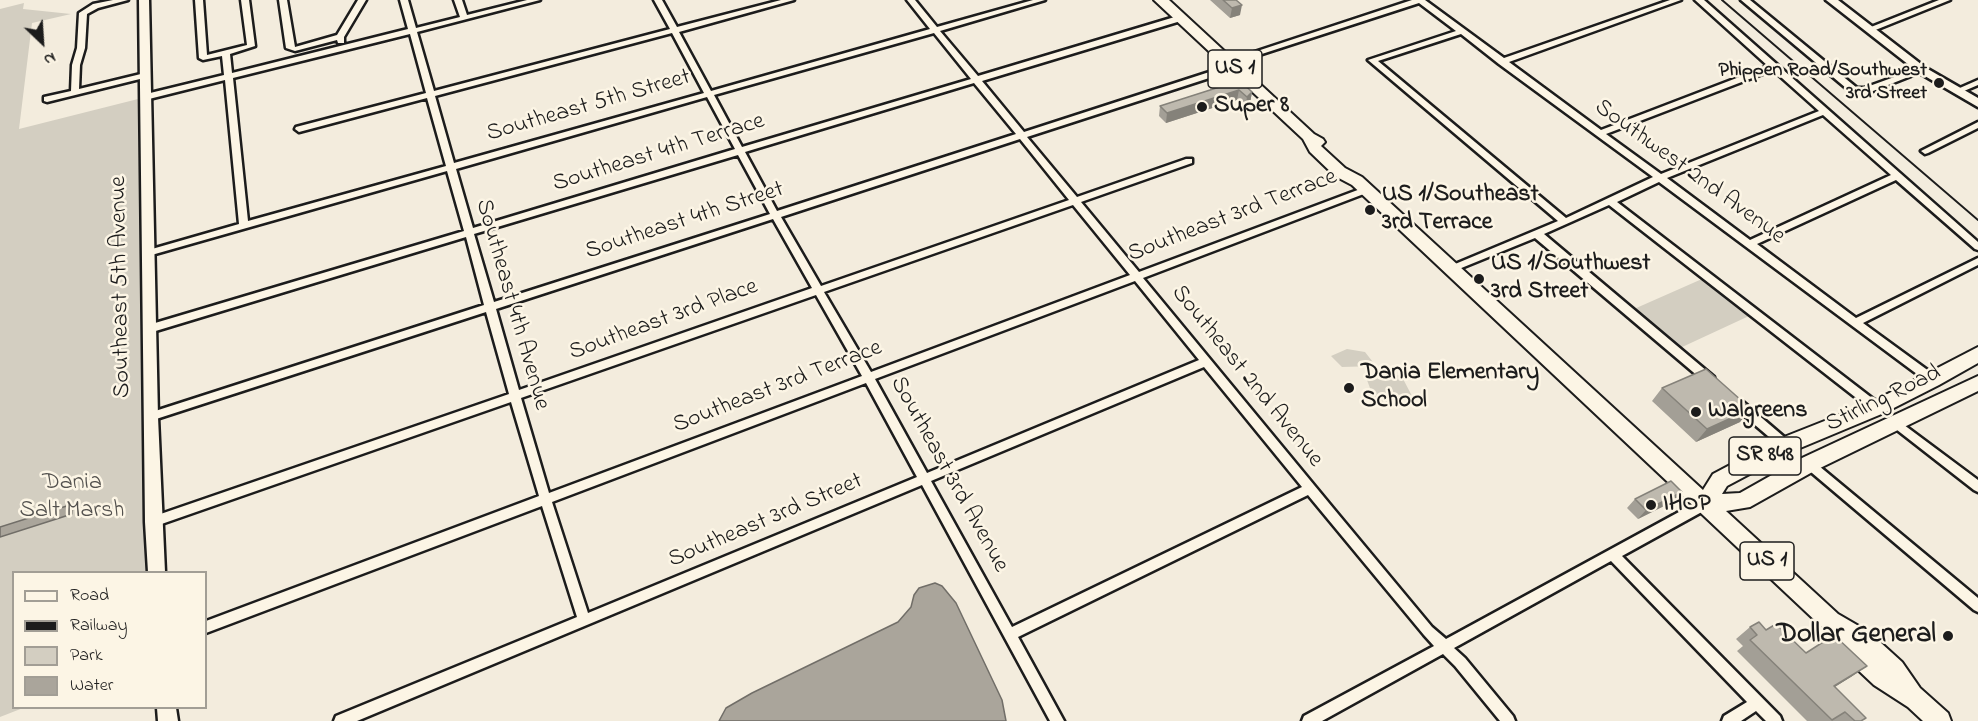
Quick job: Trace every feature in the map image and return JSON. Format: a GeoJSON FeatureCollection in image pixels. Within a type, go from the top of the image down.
{"type":"FeatureCollection","features":[{"type":"Feature","properties":{"kind":"main road","name":"US 1"},"geometry":{"type":"LineString","coordinates":[[1163,0],[1309,137],[1315,150],[1340,172],[1361,185],[1829,619],[1849,647],[1882,677],[1916,699],[1940,721]]}},
{"type":"Feature","properties":{"kind":"main road","name":"Stirling Road"},"geometry":{"type":"LineString","coordinates":[[1705,504],[1720,480],[1786,445],[1877,408],[1978,354]]}},
{"type":"Feature","properties":{"kind":"main road","name":"Stirling Road"},"geometry":{"type":"LineString","coordinates":[[1705,504],[1743,501],[1809,464],[1978,384]]}},
{"type":"Feature","properties":{"kind":"street"},"geometry":{"type":"LineString","coordinates":[[75,93],[83,13],[96,6],[124,0]]}},
{"type":"Feature","properties":{"kind":"street","name":"Southeast 5th Avenue"},"geometry":{"type":"LineString","coordinates":[[144,0],[150,417],[157,571]]}},
{"type":"Feature","properties":{"kind":"street"},"geometry":{"type":"LineString","coordinates":[[199,0],[203,58],[251,46],[245,0]]}},
{"type":"Feature","properties":{"kind":"street"},"geometry":{"type":"LineString","coordinates":[[283,0],[290,48],[296,49],[340,37],[362,0]]}},
{"type":"Feature","properties":{"kind":"street","name":"Southeast 4th Avenue"},"geometry":{"type":"LineString","coordinates":[[404,0],[467,232],[491,307],[545,499],[584,620]]}},
{"type":"Feature","properties":{"kind":"street"},"geometry":{"type":"LineString","coordinates":[[458,0],[464,18]]}},
{"type":"Feature","properties":{"kind":"street"},"geometry":{"type":"LineString","coordinates":[[145,97],[536,0]]}},
{"type":"Feature","properties":{"kind":"street","name":"Southeast 3rd Avenue"},"geometry":{"type":"LineString","coordinates":[[658,0],[1057,721]]}},
{"type":"Feature","properties":{"kind":"street"},"geometry":{"type":"LineString","coordinates":[[299,129],[790,0]]}},
{"type":"Feature","properties":{"kind":"street","name":"Southeast 2nd Avenue"},"geometry":{"type":"LineString","coordinates":[[911,0],[1310,489],[1428,631],[1460,662],[1508,721]]}},
{"type":"Feature","properties":{"kind":"street","name":"Southeast 5th Street"},"geometry":{"type":"LineString","coordinates":[[148,253],[1041,0]]}},
{"type":"Feature","properties":{"kind":"street","name":"Southwest 2nd Avenue"},"geometry":{"type":"LineString","coordinates":[[1420,0],[1933,380]]}},
{"type":"Feature","properties":{"kind":"street","name":"Southeast 4th Street"},"geometry":{"type":"LineString","coordinates":[[150,417],[1022,135],[1420,0]]}},
{"type":"Feature","properties":{"kind":"street"},"geometry":{"type":"LineString","coordinates":[[1503,62],[1677,0]]}},
{"type":"Feature","properties":{"kind":"street"},"geometry":{"type":"LineString","coordinates":[[1699,0],[1978,247]]}},
{"type":"Feature","properties":{"kind":"street"},"geometry":{"type":"LineString","coordinates":[[1745,0],[1855,91],[1865,91],[1922,70]]}},
{"type":"Feature","properties":{"kind":"street"},"geometry":{"type":"LineString","coordinates":[[1832,0],[1922,70],[1978,103]]}},
{"type":"Feature","properties":{"kind":"street"},"geometry":{"type":"LineString","coordinates":[[1870,29],[1946,0]]}},
{"type":"Feature","properties":{"kind":"street","name":"Southeast 4th Terrace"},"geometry":{"type":"LineString","coordinates":[[149,329],[1181,18]]}},
{"type":"Feature","properties":{"kind":"street"},"geometry":{"type":"LineString","coordinates":[[1462,31],[1372,60],[1565,222]]}},
{"type":"Feature","properties":{"kind":"street"},"geometry":{"type":"LineString","coordinates":[[340,37],[343,48]]}},
{"type":"Feature","properties":{"kind":"street"},"geometry":{"type":"LineString","coordinates":[[226,52],[244,226]]}},
{"type":"Feature","properties":{"kind":"street"},"geometry":{"type":"LineString","coordinates":[[1600,133],[1775,66]]}},
{"type":"Feature","properties":{"kind":"street"},"geometry":{"type":"LineString","coordinates":[[47,99],[145,75]]}},
{"type":"Feature","properties":{"kind":"street"},"geometry":{"type":"LineString","coordinates":[[1957,91],[1978,82]]}},
{"type":"Feature","properties":{"kind":"street"},"geometry":{"type":"LineString","coordinates":[[1451,269],[1565,222],[1660,178],[1826,111]]}},
{"type":"Feature","properties":{"kind":"street"},"geometry":{"type":"LineString","coordinates":[[1925,151],[1978,125]]}},
{"type":"Feature","properties":{"kind":"street","name":"Southeast 3rd Place"},"geometry":{"type":"LineString","coordinates":[[153,522],[1189,161]]}},
{"type":"Feature","properties":{"kind":"street"},"geometry":{"type":"LineString","coordinates":[[1749,244],[1897,176]]}},
{"type":"Feature","properties":{"kind":"street","name":"Southeast 3rd Terrace"},"geometry":{"type":"LineString","coordinates":[[207,627],[1137,275],[1361,185]]}},
{"type":"Feature","properties":{"kind":"street"},"geometry":{"type":"LineString","coordinates":[[1610,201],[1877,408]]}},
{"type":"Feature","properties":{"kind":"street"},"geometry":{"type":"LineString","coordinates":[[1537,234],[1720,389]]}},
{"type":"Feature","properties":{"kind":"street"},"geometry":{"type":"LineString","coordinates":[[1856,322],[1978,261]]}},
{"type":"Feature","properties":{"kind":"street","name":"Southeast 3rd Street"},"geometry":{"type":"LineString","coordinates":[[341,721],[1206,362]]}},
{"type":"Feature","properties":{"kind":"street"},"geometry":{"type":"LineString","coordinates":[[1729,396],[1786,445]]}},
{"type":"Feature","properties":{"kind":"street"},"geometry":{"type":"LineString","coordinates":[[1896,423],[1978,487]]}},
{"type":"Feature","properties":{"kind":"street"},"geometry":{"type":"LineString","coordinates":[[1809,464],[1978,606]]}},
{"type":"Feature","properties":{"kind":"street"},"geometry":{"type":"LineString","coordinates":[[1010,634],[1310,489]]}},
{"type":"Feature","properties":{"kind":"street"},"geometry":{"type":"LineString","coordinates":[[1309,721],[1705,504]]}},
{"type":"Feature","properties":{"kind":"street"},"geometry":{"type":"LineString","coordinates":[[1613,555],[1775,721]]}},
{"type":"Feature","properties":{"kind":"street"},"geometry":{"type":"LineString","coordinates":[[1729,721],[1757,703]]}},
{"type":"Feature","properties":{"kind":"green space","name":"Dania Salt Marsh"},"geometry":{"type":"Polygon","coordinates":[[[24,3],[23,9],[71,14],[32,23],[19,129],[138,99],[144,525],[148,571],[12,571],[12,709],[20,709],[0,717],[0,9],[24,3]]]}},
{"type":"Feature","properties":{"kind":"green space"},"geometry":{"type":"Polygon","coordinates":[[[1702,279],[1749,316],[1680,348],[1634,309],[1702,279]]]}},
{"type":"Feature","properties":{"kind":"green space"},"geometry":{"type":"Polygon","coordinates":[[[1347,349],[1365,352],[1376,366],[1342,367],[1331,356],[1347,349]]]}},
{"type":"Feature","properties":{"kind":"green space"},"geometry":{"type":"Polygon","coordinates":[[[1401,375],[1412,396],[1377,407],[1367,380],[1401,375]]]}},
{"type":"Feature","properties":{"kind":"water"},"geometry":{"type":"Polygon","coordinates":[[[73,504],[72,514],[0,537],[0,527],[73,504]]]}},
{"type":"Feature","properties":{"kind":"water"},"geometry":{"type":"Polygon","coordinates":[[[935,583],[942,586],[956,603],[1002,700],[1006,721],[719,721],[726,708],[752,693],[898,622],[911,607],[914,595],[919,588],[935,583]]]}},
{"type":"Feature","properties":{"kind":"building"},"geometry":{"type":"Polygon","coordinates":[[[1223,0],[1236,0],[1242,5],[1232,8],[1223,0]]]}},
{"type":"Feature","properties":{"kind":"building"},"geometry":{"type":"Polygon","coordinates":[[[1224,66],[1252,92],[1247,97],[1239,90],[1167,113],[1160,106],[1232,83],[1216,68],[1224,66]]]}},
{"type":"Feature","properties":{"kind":"building"},"geometry":{"type":"Polygon","coordinates":[[[1706,369],[1751,409],[1707,429],[1662,388],[1706,369]]]}},
{"type":"Feature","properties":{"kind":"building"},"geometry":{"type":"Polygon","coordinates":[[[1671,481],[1682,492],[1646,510],[1635,499],[1671,481]]]}},
{"type":"Feature","properties":{"kind":"building"},"geometry":{"type":"Polygon","coordinates":[[[1759,622],[1766,630],[1776,624],[1806,653],[1834,635],[1867,666],[1834,686],[1866,718],[1855,721],[1845,712],[1832,720],[1750,640],[1757,635],[1750,627],[1759,622]]]}},
{"type":"Feature","properties":{"kind":"railway"},"geometry":{"type":"LineString","coordinates":[[1722,0],[1978,220]]}},
{"type":"Feature","properties":{"kind":"place","name":"Phippen Road/Southwest 3rd Street"},"geometry":{"type":"Point","coordinates":[1939,83]}},
{"type":"Feature","properties":{"kind":"place","name":"Super 8"},"geometry":{"type":"Point","coordinates":[1202,107]}},
{"type":"Feature","properties":{"kind":"place","name":"US 1/Southeast 3rd Terrace"},"geometry":{"type":"Point","coordinates":[1370,210]}},
{"type":"Feature","properties":{"kind":"place","name":"US 1/Southwest 3rd Street"},"geometry":{"type":"Point","coordinates":[1479,279]}},
{"type":"Feature","properties":{"kind":"place","name":"Dania Elementary School"},"geometry":{"type":"Point","coordinates":[1349,388]}},
{"type":"Feature","properties":{"kind":"place","name":"Walgreens"},"geometry":{"type":"Point","coordinates":[1696,412]}},
{"type":"Feature","properties":{"kind":"place","name":"IHOP"},"geometry":{"type":"Point","coordinates":[1651,505]}},
{"type":"Feature","properties":{"kind":"place","name":"Dollar General"},"geometry":{"type":"Point","coordinates":[1948,636]}}]}
